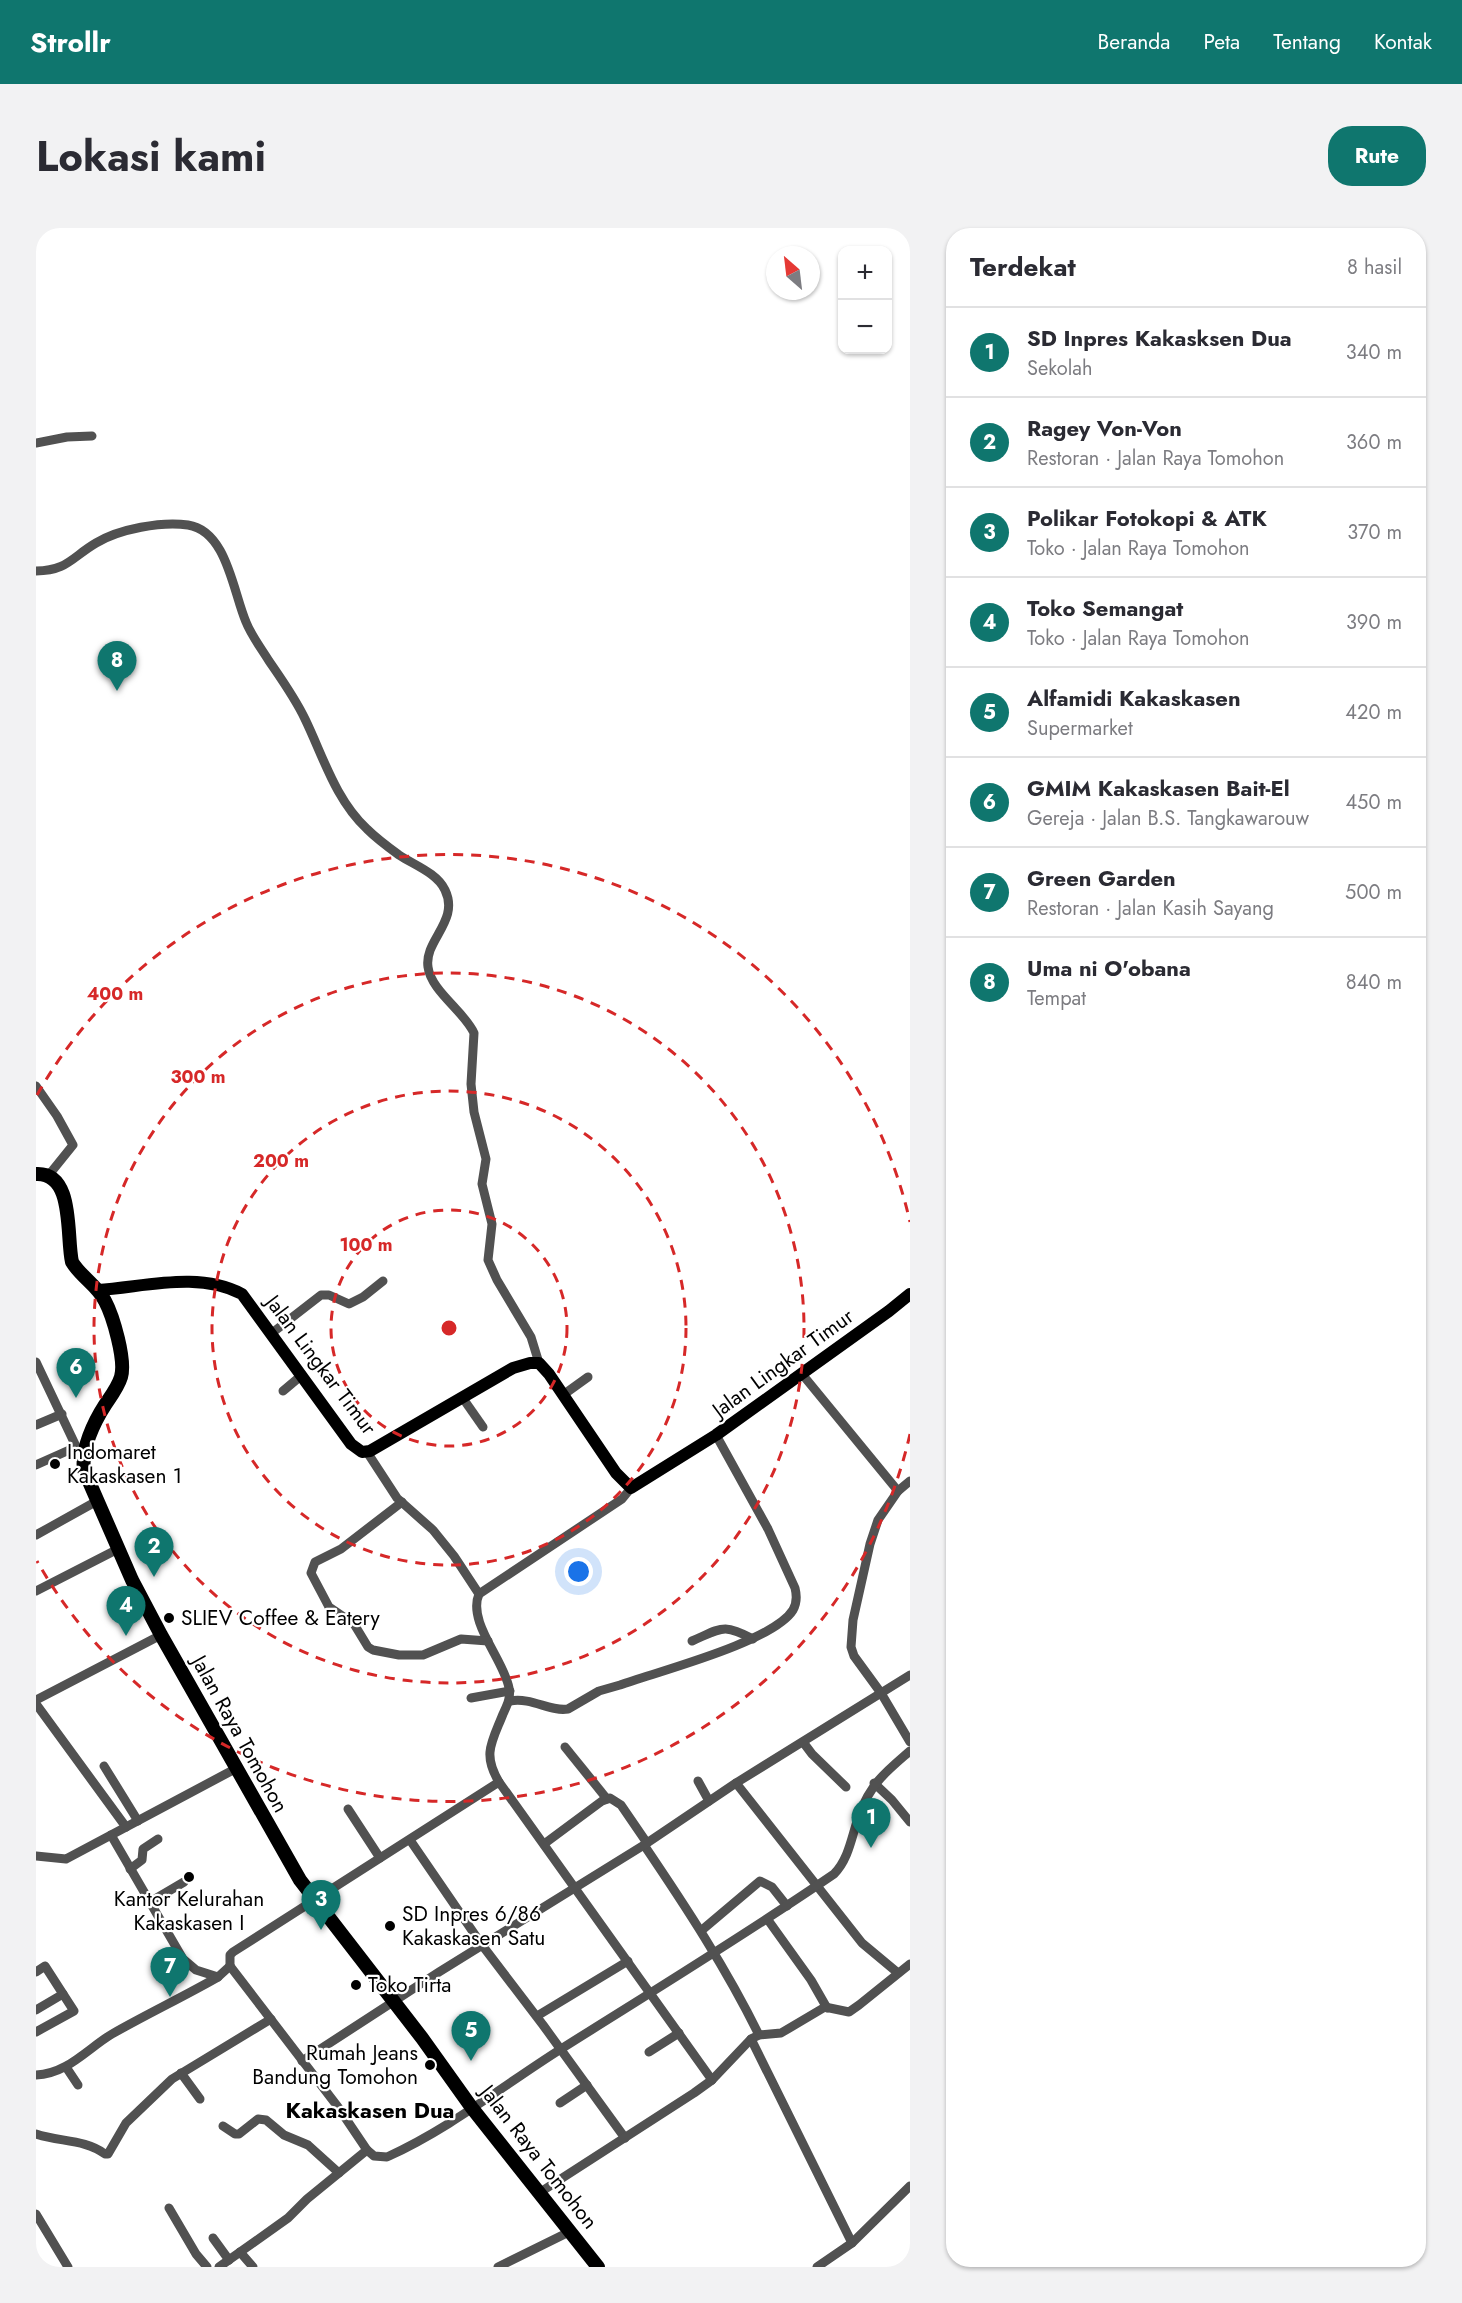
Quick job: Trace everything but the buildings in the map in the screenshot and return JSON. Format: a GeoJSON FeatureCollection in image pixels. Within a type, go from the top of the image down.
{"type":"FeatureCollection","features":[{"type":"Feature","properties":{"kind":"highway"},"geometry":{"type":"LineString","coordinates":[[42,1175],[57,1181],[64,1194],[72,1262],[78,1272],[98,1290],[108,1308],[123,1366],[120,1382],[79,1453]]}},
{"type":"Feature","properties":{"kind":"highway","name":"Jalan Raya Tomohon"},"geometry":{"type":"LineString","coordinates":[[79,1453],[118,1549],[160,1635],[289,1862],[314,1899],[472,2108],[598,2267]]}},
{"type":"Feature","properties":{"kind":"main road","name":"Jalan Lingkar Timur"},"geometry":{"type":"LineString","coordinates":[[98,1290],[174,1282],[214,1283],[242,1294],[351,1444],[362,1452],[367,1452],[513,1368],[539,1363]]}},
{"type":"Feature","properties":{"kind":"main road","name":"Jalan Lingkar Timur"},"geometry":{"type":"LineString","coordinates":[[631,1488],[638,1486],[716,1435],[910,1294]]}},
{"type":"Feature","properties":{"kind":"main road"},"geometry":{"type":"LineString","coordinates":[[539,1363],[616,1473],[631,1488]]}},
{"type":"Feature","properties":{"kind":"street"},"geometry":{"type":"LineString","coordinates":[[36,442],[92,436]]}},
{"type":"Feature","properties":{"kind":"street"},"geometry":{"type":"LineString","coordinates":[[36,571],[55,570],[66,566],[97,542],[134,529],[189,525],[212,536],[225,561],[246,622],[292,695],[329,774],[352,814],[367,830],[397,854],[437,879],[447,895],[447,917],[428,956],[429,971],[437,986],[474,1033],[471,1084],[474,1112],[486,1158],[482,1184],[492,1224],[489,1260],[531,1337],[539,1363]]}},
{"type":"Feature","properties":{"kind":"street"},"geometry":{"type":"LineString","coordinates":[[36,1086],[73,1143],[70,1151],[42,1175]]}},
{"type":"Feature","properties":{"kind":"street"},"geometry":{"type":"LineString","coordinates":[[272,1333],[321,1295],[329,1295],[340,1302],[349,1304],[363,1297],[383,1281]]}},
{"type":"Feature","properties":{"kind":"street"},"geometry":{"type":"LineString","coordinates":[[36,1362],[79,1453],[36,1465]]}},
{"type":"Feature","properties":{"kind":"street"},"geometry":{"type":"LineString","coordinates":[[802,1374],[898,1491]]}},
{"type":"Feature","properties":{"kind":"street"},"geometry":{"type":"LineString","coordinates":[[283,1391],[302,1375]]}},
{"type":"Feature","properties":{"kind":"street"},"geometry":{"type":"LineString","coordinates":[[563,1395],[588,1377]]}},
{"type":"Feature","properties":{"kind":"street"},"geometry":{"type":"LineString","coordinates":[[462,1397],[483,1427]]}},
{"type":"Feature","properties":{"kind":"street"},"geometry":{"type":"LineString","coordinates":[[36,1425],[62,1414]]}},
{"type":"Feature","properties":{"kind":"street"},"geometry":{"type":"LineString","coordinates":[[471,1698],[510,1696],[564,1710],[604,1689],[753,1639],[777,1626],[793,1611],[797,1597],[768,1528],[716,1435]]}},
{"type":"Feature","properties":{"kind":"street"},"geometry":{"type":"LineString","coordinates":[[367,1452],[382,1477],[402,1502],[433,1530],[454,1556],[479,1594]]}},
{"type":"Feature","properties":{"kind":"street"},"geometry":{"type":"LineString","coordinates":[[910,1481],[898,1491],[878,1520],[866,1561],[851,1633],[851,1647],[854,1656],[881,1693],[910,1742]]}},
{"type":"Feature","properties":{"kind":"street"},"geometry":{"type":"LineString","coordinates":[[631,1488],[622,1499],[479,1594],[477,1599],[479,1621],[507,1677],[510,1696],[492,1741],[488,1758],[500,1782],[712,2080]]}},
{"type":"Feature","properties":{"kind":"street"},"geometry":{"type":"LineString","coordinates":[[36,1535],[97,1501]]}},
{"type":"Feature","properties":{"kind":"street"},"geometry":{"type":"LineString","coordinates":[[402,1502],[340,1549],[315,1562],[311,1573],[324,1601],[354,1624],[368,1647],[382,1654],[423,1655],[461,1639],[488,1641]]}},
{"type":"Feature","properties":{"kind":"street"},"geometry":{"type":"LineString","coordinates":[[36,1591],[118,1549]]}},
{"type":"Feature","properties":{"kind":"street"},"geometry":{"type":"LineString","coordinates":[[692,1641],[722,1628],[737,1631],[753,1639]]}},
{"type":"Feature","properties":{"kind":"street"},"geometry":{"type":"LineString","coordinates":[[126,1827],[36,1702],[160,1635]]}},
{"type":"Feature","properties":{"kind":"street"},"geometry":{"type":"LineString","coordinates":[[302,2061],[439,1972],[646,1844],[736,1783],[910,1675]]}},
{"type":"Feature","properties":{"kind":"street"},"geometry":{"type":"LineString","coordinates":[[803,1742],[846,1787]]}},
{"type":"Feature","properties":{"kind":"street"},"geometry":{"type":"LineString","coordinates":[[564,1747],[607,1799]]}},
{"type":"Feature","properties":{"kind":"street"},"geometry":{"type":"LineString","coordinates":[[500,1782],[314,1899],[230,1956],[230,1966],[338,2107],[367,2150],[374,2156],[387,2157],[472,2108],[561,2049],[768,1920],[834,1874],[842,1865],[859,1814],[874,1783],[910,1751]]}},
{"type":"Feature","properties":{"kind":"street"},"geometry":{"type":"LineString","coordinates":[[104,1766],[138,1821]]}},
{"type":"Feature","properties":{"kind":"street"},"geometry":{"type":"LineString","coordinates":[[36,1856],[64,1859],[235,1769]]}},
{"type":"Feature","properties":{"kind":"street"},"geometry":{"type":"LineString","coordinates":[[698,1781],[709,1801]]}},
{"type":"Feature","properties":{"kind":"street"},"geometry":{"type":"LineString","coordinates":[[736,1783],[862,1943],[898,1973]]}},
{"type":"Feature","properties":{"kind":"street"},"geometry":{"type":"LineString","coordinates":[[874,1783],[910,1822]]}},
{"type":"Feature","properties":{"kind":"street"},"geometry":{"type":"LineString","coordinates":[[544,1844],[607,1799],[613,1798],[621,1805],[715,1953],[852,2243]]}},
{"type":"Feature","properties":{"kind":"street"},"geometry":{"type":"LineString","coordinates":[[348,1809],[380,1858]]}},
{"type":"Feature","properties":{"kind":"street"},"geometry":{"type":"LineString","coordinates":[[111,1836],[188,1965],[218,1977]]}},
{"type":"Feature","properties":{"kind":"street"},"geometry":{"type":"LineString","coordinates":[[130,1869],[142,1860],[143,1849],[158,1839]]}},
{"type":"Feature","properties":{"kind":"street"},"geometry":{"type":"LineString","coordinates":[[410,1840],[482,1945],[537,2016],[625,2138]]}},
{"type":"Feature","properties":{"kind":"street"},"geometry":{"type":"LineString","coordinates":[[702,1930],[760,1881],[772,1887],[788,1906]]}},
{"type":"Feature","properties":{"kind":"street"},"geometry":{"type":"LineString","coordinates":[[150,1902],[184,1882]]}},
{"type":"Feature","properties":{"kind":"street"},"geometry":{"type":"LineString","coordinates":[[768,1920],[811,1980],[827,2007]]}},
{"type":"Feature","properties":{"kind":"street"},"geometry":{"type":"LineString","coordinates":[[537,2016],[628,1961]]}},
{"type":"Feature","properties":{"kind":"street"},"geometry":{"type":"LineString","coordinates":[[539,2193],[712,2080],[755,2037],[781,2033],[827,2007],[843,2012],[852,2010],[910,1964]]}},
{"type":"Feature","properties":{"kind":"street"},"geometry":{"type":"LineString","coordinates":[[36,1972],[45,1966],[74,2011],[36,2032]]}},
{"type":"Feature","properties":{"kind":"street"},"geometry":{"type":"LineString","coordinates":[[36,2074],[52,2073],[66,2067],[114,2033],[218,1977],[230,1966]]}},
{"type":"Feature","properties":{"kind":"street"},"geometry":{"type":"LineString","coordinates":[[36,2010],[63,1994]]}},
{"type":"Feature","properties":{"kind":"street"},"geometry":{"type":"LineString","coordinates":[[36,2134],[52,2140],[95,2146],[108,2154],[126,2123],[181,2073],[271,2019]]}},
{"type":"Feature","properties":{"kind":"street"},"geometry":{"type":"LineString","coordinates":[[649,2052],[679,2033]]}},
{"type":"Feature","properties":{"kind":"street"},"geometry":{"type":"LineString","coordinates":[[66,2067],[78,2085]]}},
{"type":"Feature","properties":{"kind":"street"},"geometry":{"type":"LineString","coordinates":[[181,2073],[200,2099]]}},
{"type":"Feature","properties":{"kind":"street"},"geometry":{"type":"LineString","coordinates":[[560,2103],[587,2085]]}},
{"type":"Feature","properties":{"kind":"street"},"geometry":{"type":"LineString","coordinates":[[223,2126],[234,2134],[239,2134],[258,2119],[266,2120],[284,2135],[308,2145],[339,2173]]}},
{"type":"Feature","properties":{"kind":"street"},"geometry":{"type":"LineString","coordinates":[[219,2267],[288,2218],[307,2199],[367,2150]]}},
{"type":"Feature","properties":{"kind":"street"},"geometry":{"type":"LineString","coordinates":[[817,2267],[852,2243],[910,2186]]}},
{"type":"Feature","properties":{"kind":"street"},"geometry":{"type":"LineString","coordinates":[[169,2208],[196,2254],[207,2267]]}},
{"type":"Feature","properties":{"kind":"street"},"geometry":{"type":"LineString","coordinates":[[37,2217],[62,2265]]}},
{"type":"Feature","properties":{"kind":"street"},"geometry":{"type":"LineString","coordinates":[[498,2267],[571,2231]]}},
{"type":"Feature","properties":{"kind":"street"},"geometry":{"type":"LineString","coordinates":[[213,2238],[229,2260]]}},
{"type":"Feature","properties":{"kind":"street"},"geometry":{"type":"LineString","coordinates":[[240,2252],[253,2267]]}},
{"type":"Feature","properties":{"kind":"place","name":"Uma ni O'obana"},"geometry":{"type":"Point","coordinates":[117,691]}},
{"type":"Feature","properties":{"kind":"place","name":"GMIM Kakaskasen Bait-El"},"geometry":{"type":"Point","coordinates":[76,1398]}},
{"type":"Feature","properties":{"kind":"place","name":"Indomaret Kakaskasen 1"},"geometry":{"type":"Point","coordinates":[55,1464]}},
{"type":"Feature","properties":{"kind":"place","name":"Ragey Von-Von"},"geometry":{"type":"Point","coordinates":[154,1577]}},
{"type":"Feature","properties":{"kind":"place","name":"SLIEV Coffee & Eatery"},"geometry":{"type":"Point","coordinates":[169,1618]}},
{"type":"Feature","properties":{"kind":"place","name":"Toko Semangat"},"geometry":{"type":"Point","coordinates":[126,1636]}},
{"type":"Feature","properties":{"kind":"place","name":"SD Inpres Kakasksen Dua"},"geometry":{"type":"Point","coordinates":[871,1848]}},
{"type":"Feature","properties":{"kind":"place","name":"Kantor Kelurahan Kakaskasen I"},"geometry":{"type":"Point","coordinates":[189,1877]}},
{"type":"Feature","properties":{"kind":"place","name":"SD Inpres 6/86 Kakaskasen Satu"},"geometry":{"type":"Point","coordinates":[390,1926]}},
{"type":"Feature","properties":{"kind":"place","name":"Polikar Fotokopi & ATK"},"geometry":{"type":"Point","coordinates":[321,1930]}},
{"type":"Feature","properties":{"kind":"place","name":"Toko Tirta"},"geometry":{"type":"Point","coordinates":[356,1985]}},
{"type":"Feature","properties":{"kind":"place","name":"Green Garden"},"geometry":{"type":"Point","coordinates":[170,1997]}},
{"type":"Feature","properties":{"kind":"place","name":"Alfamidi Kakaskasen"},"geometry":{"type":"Point","coordinates":[471,2061]}},
{"type":"Feature","properties":{"kind":"place","name":"Rumah Jeans Bandung Tomohon"},"geometry":{"type":"Point","coordinates":[430,2065]}},
{"type":"Feature","properties":{"kind":"district","name":"Kakaskasen Dua"},"geometry":{"type":"Point","coordinates":[370,2110]}}]}
